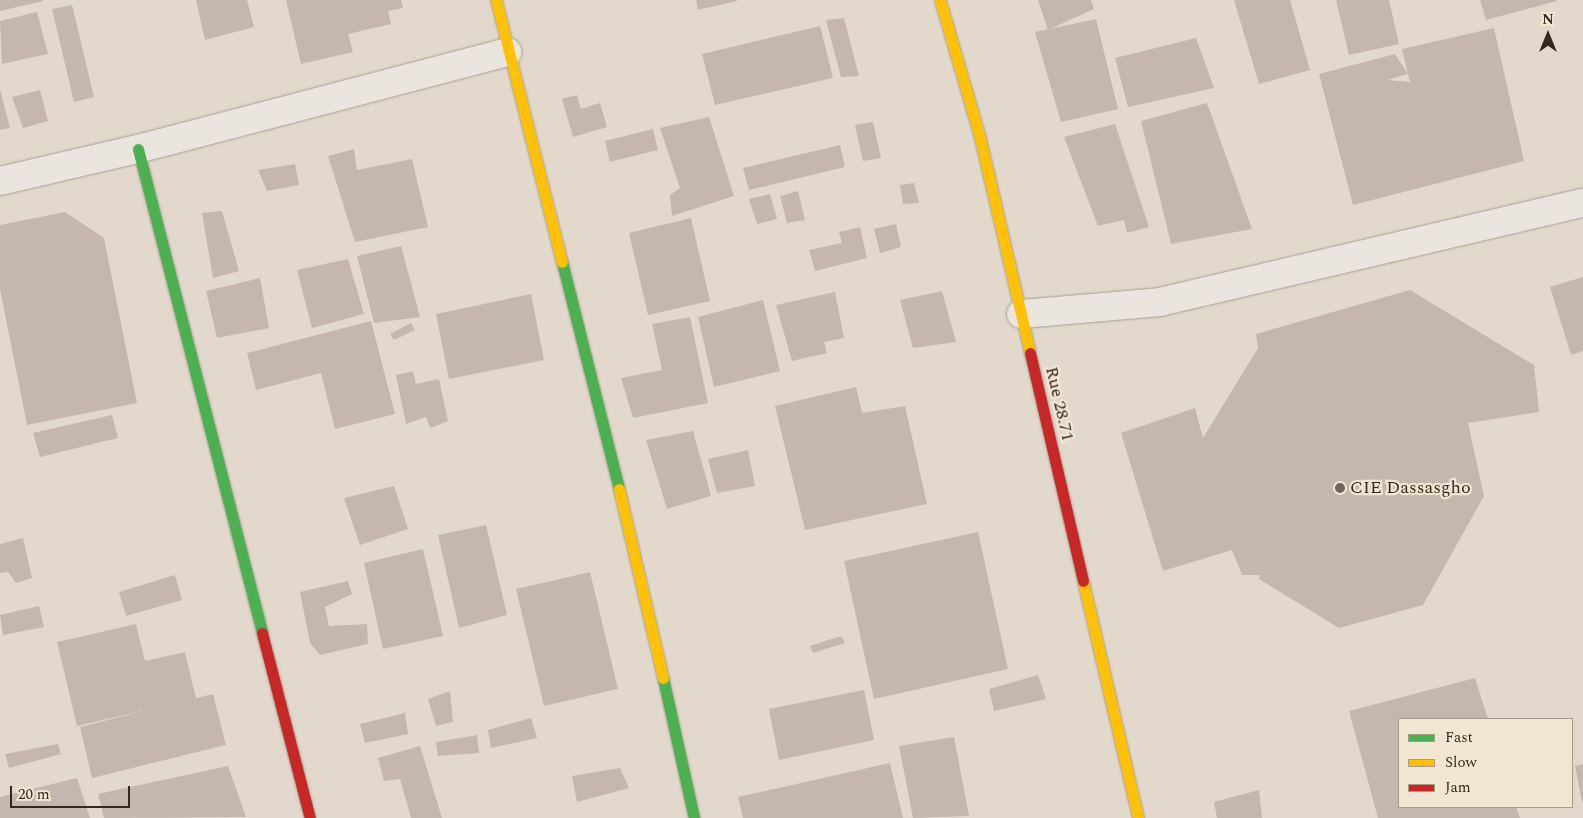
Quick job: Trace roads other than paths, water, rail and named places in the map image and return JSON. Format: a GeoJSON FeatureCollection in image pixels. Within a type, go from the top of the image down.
{"type":"FeatureCollection","features":[{"type":"Feature","properties":{"kind":"street"},"geometry":{"type":"LineString","coordinates":[[496,0],[507,52],[634,549],[694,818]]}},
{"type":"Feature","properties":{"kind":"street","name":"Rue 28.71"},"geometry":{"type":"LineString","coordinates":[[940,0],[980,138],[1087,610],[1138,818]]}},
{"type":"Feature","properties":{"kind":"street"},"geometry":{"type":"LineString","coordinates":[[0,181],[138,149],[507,52]]}},
{"type":"Feature","properties":{"kind":"street"},"geometry":{"type":"LineString","coordinates":[[138,149],[310,818]]}},
{"type":"Feature","properties":{"kind":"street"},"geometry":{"type":"LineString","coordinates":[[1021,314],[1160,302],[1583,203]]}},
{"type":"Feature","properties":{"kind":"place","name":"CIE Dassasgho"},"geometry":{"type":"Point","coordinates":[1340,488]}}]}
